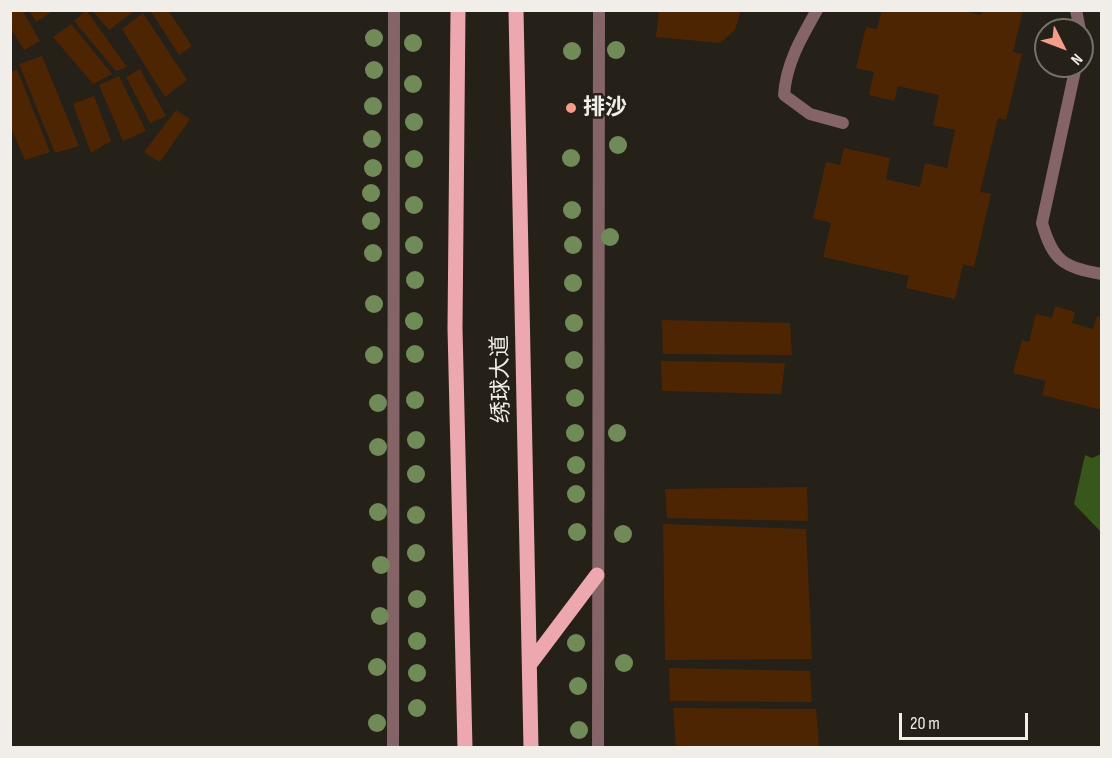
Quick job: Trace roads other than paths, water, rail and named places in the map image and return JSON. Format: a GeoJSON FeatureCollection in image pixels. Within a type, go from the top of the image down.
{"type":"FeatureCollection","features":[{"type":"Feature","properties":{"kind":"main road","name":"绣球大道"},"geometry":{"type":"LineString","coordinates":[[458,10],[455,328],[465,747]]}},
{"type":"Feature","properties":{"kind":"main road","name":"绣球大道"},"geometry":{"type":"LineString","coordinates":[[516,10],[531,747]]}},
{"type":"Feature","properties":{"kind":"main road"},"geometry":{"type":"LineString","coordinates":[[530,664],[597,575]]}},
{"type":"Feature","properties":{"kind":"street"},"geometry":{"type":"LineString","coordinates":[[393,747],[394,10]]}},
{"type":"Feature","properties":{"kind":"street"},"geometry":{"type":"LineString","coordinates":[[598,747],[599,10]]}},
{"type":"Feature","properties":{"kind":"street"},"geometry":{"type":"LineString","coordinates":[[817,10],[800,39],[789,66],[784,96],[810,114],[843,123]]}},
{"type":"Feature","properties":{"kind":"street"},"geometry":{"type":"LineString","coordinates":[[1073,78],[1042,223],[1049,247],[1065,264],[1101,274]]}},
{"type":"Feature","properties":{"kind":"place","name":"排沙"},"geometry":{"type":"Point","coordinates":[571,108]}}]}
